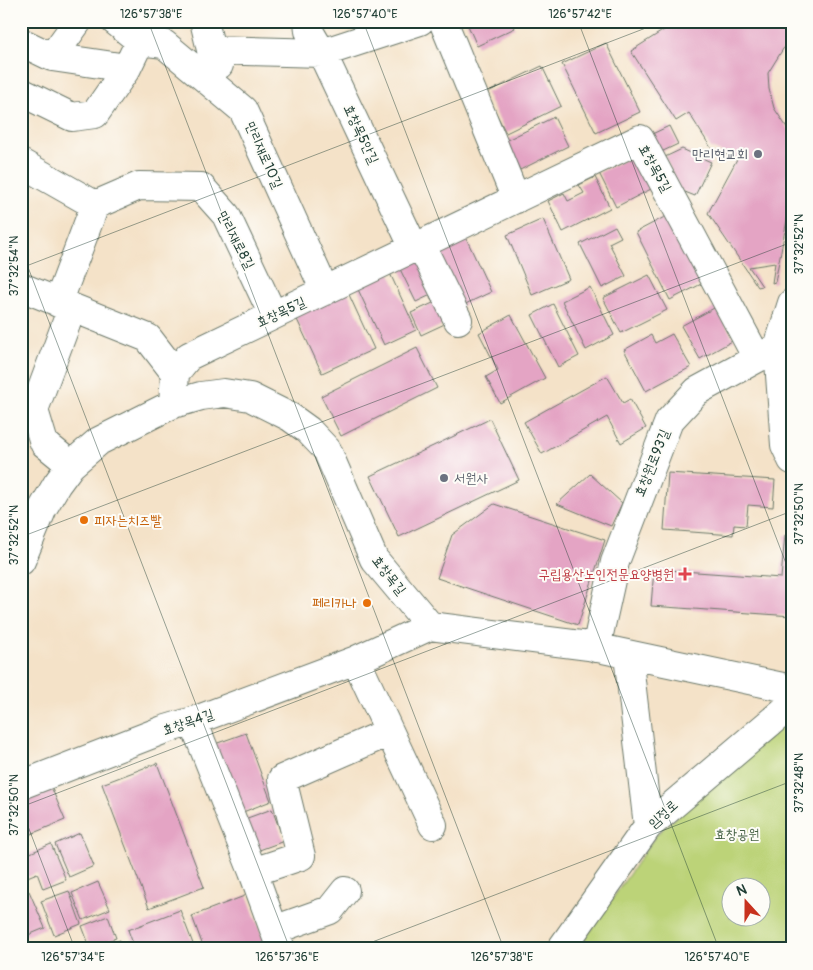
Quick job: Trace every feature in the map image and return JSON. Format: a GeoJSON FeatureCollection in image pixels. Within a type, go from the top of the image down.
{"type":"FeatureCollection","features":[{"type":"Feature","properties":{"kind":"street"},"geometry":{"type":"LineString","coordinates":[[52,57],[78,21]]}},
{"type":"Feature","properties":{"kind":"street","name":"만리재로10길"},"geometry":{"type":"LineString","coordinates":[[115,21],[152,43],[244,110],[325,291]]}},
{"type":"Feature","properties":{"kind":"street","name":"효창목5안길"},"geometry":{"type":"LineString","coordinates":[[308,21],[309,31],[322,53],[417,246]]}},
{"type":"Feature","properties":{"kind":"street"},"geometry":{"type":"LineString","coordinates":[[21,92],[72,117],[95,114],[127,68],[152,43],[206,32],[322,53],[420,21]]}},
{"type":"Feature","properties":{"kind":"street"},"geometry":{"type":"LineString","coordinates":[[443,21],[516,199]]}},
{"type":"Feature","properties":{"kind":"street"},"geometry":{"type":"LineString","coordinates":[[206,32],[244,110]]}},
{"type":"Feature","properties":{"kind":"street"},"geometry":{"type":"LineString","coordinates":[[21,42],[52,57],[127,68]]}},
{"type":"Feature","properties":{"kind":"street","name":"효창목5길"},"geometry":{"type":"LineString","coordinates":[[174,373],[189,356],[640,139],[768,352]]}},
{"type":"Feature","properties":{"kind":"street"},"geometry":{"type":"LineString","coordinates":[[21,163],[95,205],[34,410],[44,443],[71,465]]}},
{"type":"Feature","properties":{"kind":"street","name":"만리재로8길"},"geometry":{"type":"LineString","coordinates":[[95,205],[139,186],[201,187],[226,215],[273,315]]}},
{"type":"Feature","properties":{"kind":"street"},"geometry":{"type":"LineString","coordinates":[[417,246],[458,320]]}},
{"type":"Feature","properties":{"kind":"street"},"geometry":{"type":"LineString","coordinates":[[21,287],[148,338],[174,373],[173,404]]}},
{"type":"Feature","properties":{"kind":"street"},"geometry":{"type":"LineString","coordinates":[[792,303],[768,352],[785,445],[792,460]]}},
{"type":"Feature","properties":{"kind":"street","name":"효창원로93길"},"geometry":{"type":"LineString","coordinates":[[596,648],[615,562],[669,421],[697,391],[768,352]]}},
{"type":"Feature","properties":{"kind":"street","name":"효창목길"},"geometry":{"type":"LineString","coordinates":[[21,561],[26,534],[42,508],[71,465],[99,441],[173,404],[201,396],[224,394],[250,397],[290,417],[308,430],[327,450],[374,559],[430,626]]}},
{"type":"Feature","properties":{"kind":"street"},"geometry":{"type":"LineString","coordinates":[[430,626],[596,648],[792,689]]}},
{"type":"Feature","properties":{"kind":"street","name":"효창목4길"},"geometry":{"type":"LineString","coordinates":[[21,785],[163,730],[193,721],[356,660],[430,626]]}},
{"type":"Feature","properties":{"kind":"street"},"geometry":{"type":"LineString","coordinates":[[628,655],[648,826]]}},
{"type":"Feature","properties":{"kind":"street"},"geometry":{"type":"LineString","coordinates":[[356,660],[433,825]]}},
{"type":"Feature","properties":{"kind":"street","name":"임정로"},"geometry":{"type":"LineString","coordinates":[[560,949],[648,826],[792,704]]}},
{"type":"Feature","properties":{"kind":"street"},"geometry":{"type":"LineString","coordinates":[[193,721],[278,939],[330,910],[345,892]]}},
{"type":"Feature","properties":{"kind":"street"},"geometry":{"type":"LineString","coordinates":[[253,872],[301,856],[282,779],[389,732]]}},
{"type":"Feature","properties":{"kind":"green space","name":"효창공원"},"geometry":{"type":"Polygon","coordinates":[[[792,716],[792,949],[578,949],[656,835],[792,716]]]}},
{"type":"Feature","properties":{"kind":"building"},"geometry":{"type":"Polygon","coordinates":[[[466,21],[511,21],[515,28],[477,46],[466,21]]]}},
{"type":"Feature","properties":{"kind":"building","name":"만리현교회"},"geometry":{"type":"Polygon","coordinates":[[[678,21],[792,21],[792,39],[783,49],[768,73],[769,89],[774,108],[792,135],[792,194],[775,282],[772,283],[775,263],[749,267],[762,286],[758,287],[708,213],[737,159],[711,148],[689,113],[676,121],[631,51],[678,21]]]}},
{"type":"Feature","properties":{"kind":"building"},"geometry":{"type":"Polygon","coordinates":[[[606,43],[640,112],[596,133],[562,64],[606,43]]]}},
{"type":"Feature","properties":{"kind":"building"},"geometry":{"type":"Polygon","coordinates":[[[542,66],[561,106],[506,133],[486,93],[542,66]]]}},
{"type":"Feature","properties":{"kind":"building"},"geometry":{"type":"Polygon","coordinates":[[[554,117],[568,146],[520,170],[505,141],[554,117]]]}},
{"type":"Feature","properties":{"kind":"building"},"geometry":{"type":"Polygon","coordinates":[[[669,126],[678,144],[659,153],[650,135],[669,126]]]}},
{"type":"Feature","properties":{"kind":"building"},"geometry":{"type":"Polygon","coordinates":[[[682,149],[711,162],[695,196],[680,190],[665,157],[682,149]]]}},
{"type":"Feature","properties":{"kind":"building"},"geometry":{"type":"Polygon","coordinates":[[[636,154],[653,188],[616,207],[599,173],[636,154]]]}},
{"type":"Feature","properties":{"kind":"building"},"geometry":{"type":"Polygon","coordinates":[[[595,177],[610,208],[563,232],[548,201],[564,193],[568,201],[584,193],[579,185],[595,177]]]}},
{"type":"Feature","properties":{"kind":"building"},"geometry":{"type":"Polygon","coordinates":[[[674,212],[709,280],[670,300],[636,232],[674,212]]]}},
{"type":"Feature","properties":{"kind":"building"},"geometry":{"type":"Polygon","coordinates":[[[543,219],[569,279],[532,295],[507,235],[543,219]]]}},
{"type":"Feature","properties":{"kind":"building"},"geometry":{"type":"Polygon","coordinates":[[[615,226],[621,237],[609,243],[626,276],[602,288],[580,244],[615,226]]]}},
{"type":"Feature","properties":{"kind":"building"},"geometry":{"type":"Polygon","coordinates":[[[462,229],[491,292],[459,307],[430,244],[462,229]]]}},
{"type":"Feature","properties":{"kind":"building"},"geometry":{"type":"Polygon","coordinates":[[[419,257],[435,293],[416,302],[399,267],[419,257]]]}},
{"type":"Feature","properties":{"kind":"building"},"geometry":{"type":"Polygon","coordinates":[[[388,269],[416,330],[384,345],[355,283],[388,269]]]}},
{"type":"Feature","properties":{"kind":"building"},"geometry":{"type":"Polygon","coordinates":[[[649,275],[667,310],[621,333],[603,298],[649,275]]]}},
{"type":"Feature","properties":{"kind":"building"},"geometry":{"type":"Polygon","coordinates":[[[345,286],[374,349],[322,373],[293,311],[345,286]]]}},
{"type":"Feature","properties":{"kind":"building"},"geometry":{"type":"Polygon","coordinates":[[[590,287],[614,335],[586,350],[562,301],[590,287]]]}},
{"type":"Feature","properties":{"kind":"building"},"geometry":{"type":"Polygon","coordinates":[[[439,294],[451,321],[421,335],[411,313],[433,303],[430,298],[439,294]]]}},
{"type":"Feature","properties":{"kind":"building"},"geometry":{"type":"Polygon","coordinates":[[[553,304],[579,356],[558,367],[532,315],[553,304]]]}},
{"type":"Feature","properties":{"kind":"building"},"geometry":{"type":"Polygon","coordinates":[[[716,307],[734,340],[700,359],[681,326],[716,307]]]}},
{"type":"Feature","properties":{"kind":"building"},"geometry":{"type":"Polygon","coordinates":[[[511,315],[545,378],[500,403],[486,377],[498,370],[479,333],[511,315]]]}},
{"type":"Feature","properties":{"kind":"building"},"geometry":{"type":"Polygon","coordinates":[[[672,334],[691,367],[646,391],[624,350],[651,335],[655,343],[672,334]]]}},
{"type":"Feature","properties":{"kind":"building"},"geometry":{"type":"Polygon","coordinates":[[[417,348],[437,388],[341,436],[321,396],[417,348]]]}},
{"type":"Feature","properties":{"kind":"building"},"geometry":{"type":"Polygon","coordinates":[[[607,376],[623,403],[630,399],[646,428],[621,443],[607,417],[542,454],[524,422],[607,376]]]}},
{"type":"Feature","properties":{"kind":"building","name":"서원사"},"geometry":{"type":"Polygon","coordinates":[[[490,419],[519,480],[399,537],[370,476],[490,419]]]}},
{"type":"Feature","properties":{"kind":"building"},"geometry":{"type":"Polygon","coordinates":[[[668,473],[775,480],[773,507],[748,505],[746,526],[734,525],[733,535],[664,530],[668,473]]]}},
{"type":"Feature","properties":{"kind":"building"},"geometry":{"type":"Polygon","coordinates":[[[590,474],[622,503],[611,526],[557,504],[590,474]]]}},
{"type":"Feature","properties":{"kind":"building"},"geometry":{"type":"Polygon","coordinates":[[[494,504],[605,540],[578,625],[437,578],[452,535],[494,504]]]}},
{"type":"Feature","properties":{"kind":"building","name":"구립용산노인전문요양병원"},"geometry":{"type":"Polygon","coordinates":[[[785,535],[792,535],[792,616],[651,606],[654,569],[781,578],[785,535]]]}},
{"type":"Feature","properties":{"kind":"building"},"geometry":{"type":"Polygon","coordinates":[[[246,733],[271,801],[238,814],[212,745],[246,733]]]}},
{"type":"Feature","properties":{"kind":"building"},"geometry":{"type":"Polygon","coordinates":[[[157,763],[204,887],[149,908],[102,784],[157,763]]]}},
{"type":"Feature","properties":{"kind":"building"},"geometry":{"type":"Polygon","coordinates":[[[50,784],[65,820],[26,836],[21,826],[21,796],[50,784]]]}},
{"type":"Feature","properties":{"kind":"building"},"geometry":{"type":"Polygon","coordinates":[[[272,809],[284,841],[254,852],[242,820],[272,809]]]}},
{"type":"Feature","properties":{"kind":"building"},"geometry":{"type":"Polygon","coordinates":[[[80,833],[94,866],[69,877],[55,844],[80,833]]]}},
{"type":"Feature","properties":{"kind":"building"},"geometry":{"type":"Polygon","coordinates":[[[51,844],[66,880],[43,889],[37,873],[25,878],[21,870],[21,857],[51,844]]]}},
{"type":"Feature","properties":{"kind":"building"},"geometry":{"type":"Polygon","coordinates":[[[98,882],[110,909],[83,920],[72,893],[98,882]]]}},
{"type":"Feature","properties":{"kind":"building"},"geometry":{"type":"Polygon","coordinates":[[[29,891],[45,928],[21,938],[21,894],[29,891]]]}},
{"type":"Feature","properties":{"kind":"building"},"geometry":{"type":"Polygon","coordinates":[[[69,891],[81,924],[54,935],[41,901],[69,891]]]}},
{"type":"Feature","properties":{"kind":"building"},"geometry":{"type":"Polygon","coordinates":[[[247,895],[265,943],[250,949],[204,949],[192,916],[247,895]]]}},
{"type":"Feature","properties":{"kind":"building"},"geometry":{"type":"Polygon","coordinates":[[[180,910],[195,949],[135,949],[128,930],[180,910]]]}},
{"type":"Feature","properties":{"kind":"building"},"geometry":{"type":"Polygon","coordinates":[[[108,916],[116,938],[90,947],[82,926],[108,916]]]}},
{"type":"Feature","properties":{"kind":"building"},"geometry":{"type":"Polygon","coordinates":[[[120,940],[123,949],[96,949],[96,948],[120,940]]]}},
{"type":"Feature","properties":{"kind":"building"},"geometry":{"type":"Polygon","coordinates":[[[72,941],[75,949],[54,949],[72,941]]]}},
{"type":"Feature","properties":{"kind":"place","name":"만리현교회"},"geometry":{"type":"Point","coordinates":[758,154]}},
{"type":"Feature","properties":{"kind":"place","name":"서원사"},"geometry":{"type":"Point","coordinates":[444,478]}},
{"type":"Feature","properties":{"kind":"place","name":"피자는치즈빨"},"geometry":{"type":"Point","coordinates":[84,520]}},
{"type":"Feature","properties":{"kind":"place","name":"구립용산노인전문요양병원"},"geometry":{"type":"Point","coordinates":[685,574]}},
{"type":"Feature","properties":{"kind":"place","name":"페리카나"},"geometry":{"type":"Point","coordinates":[367,603]}}]}
